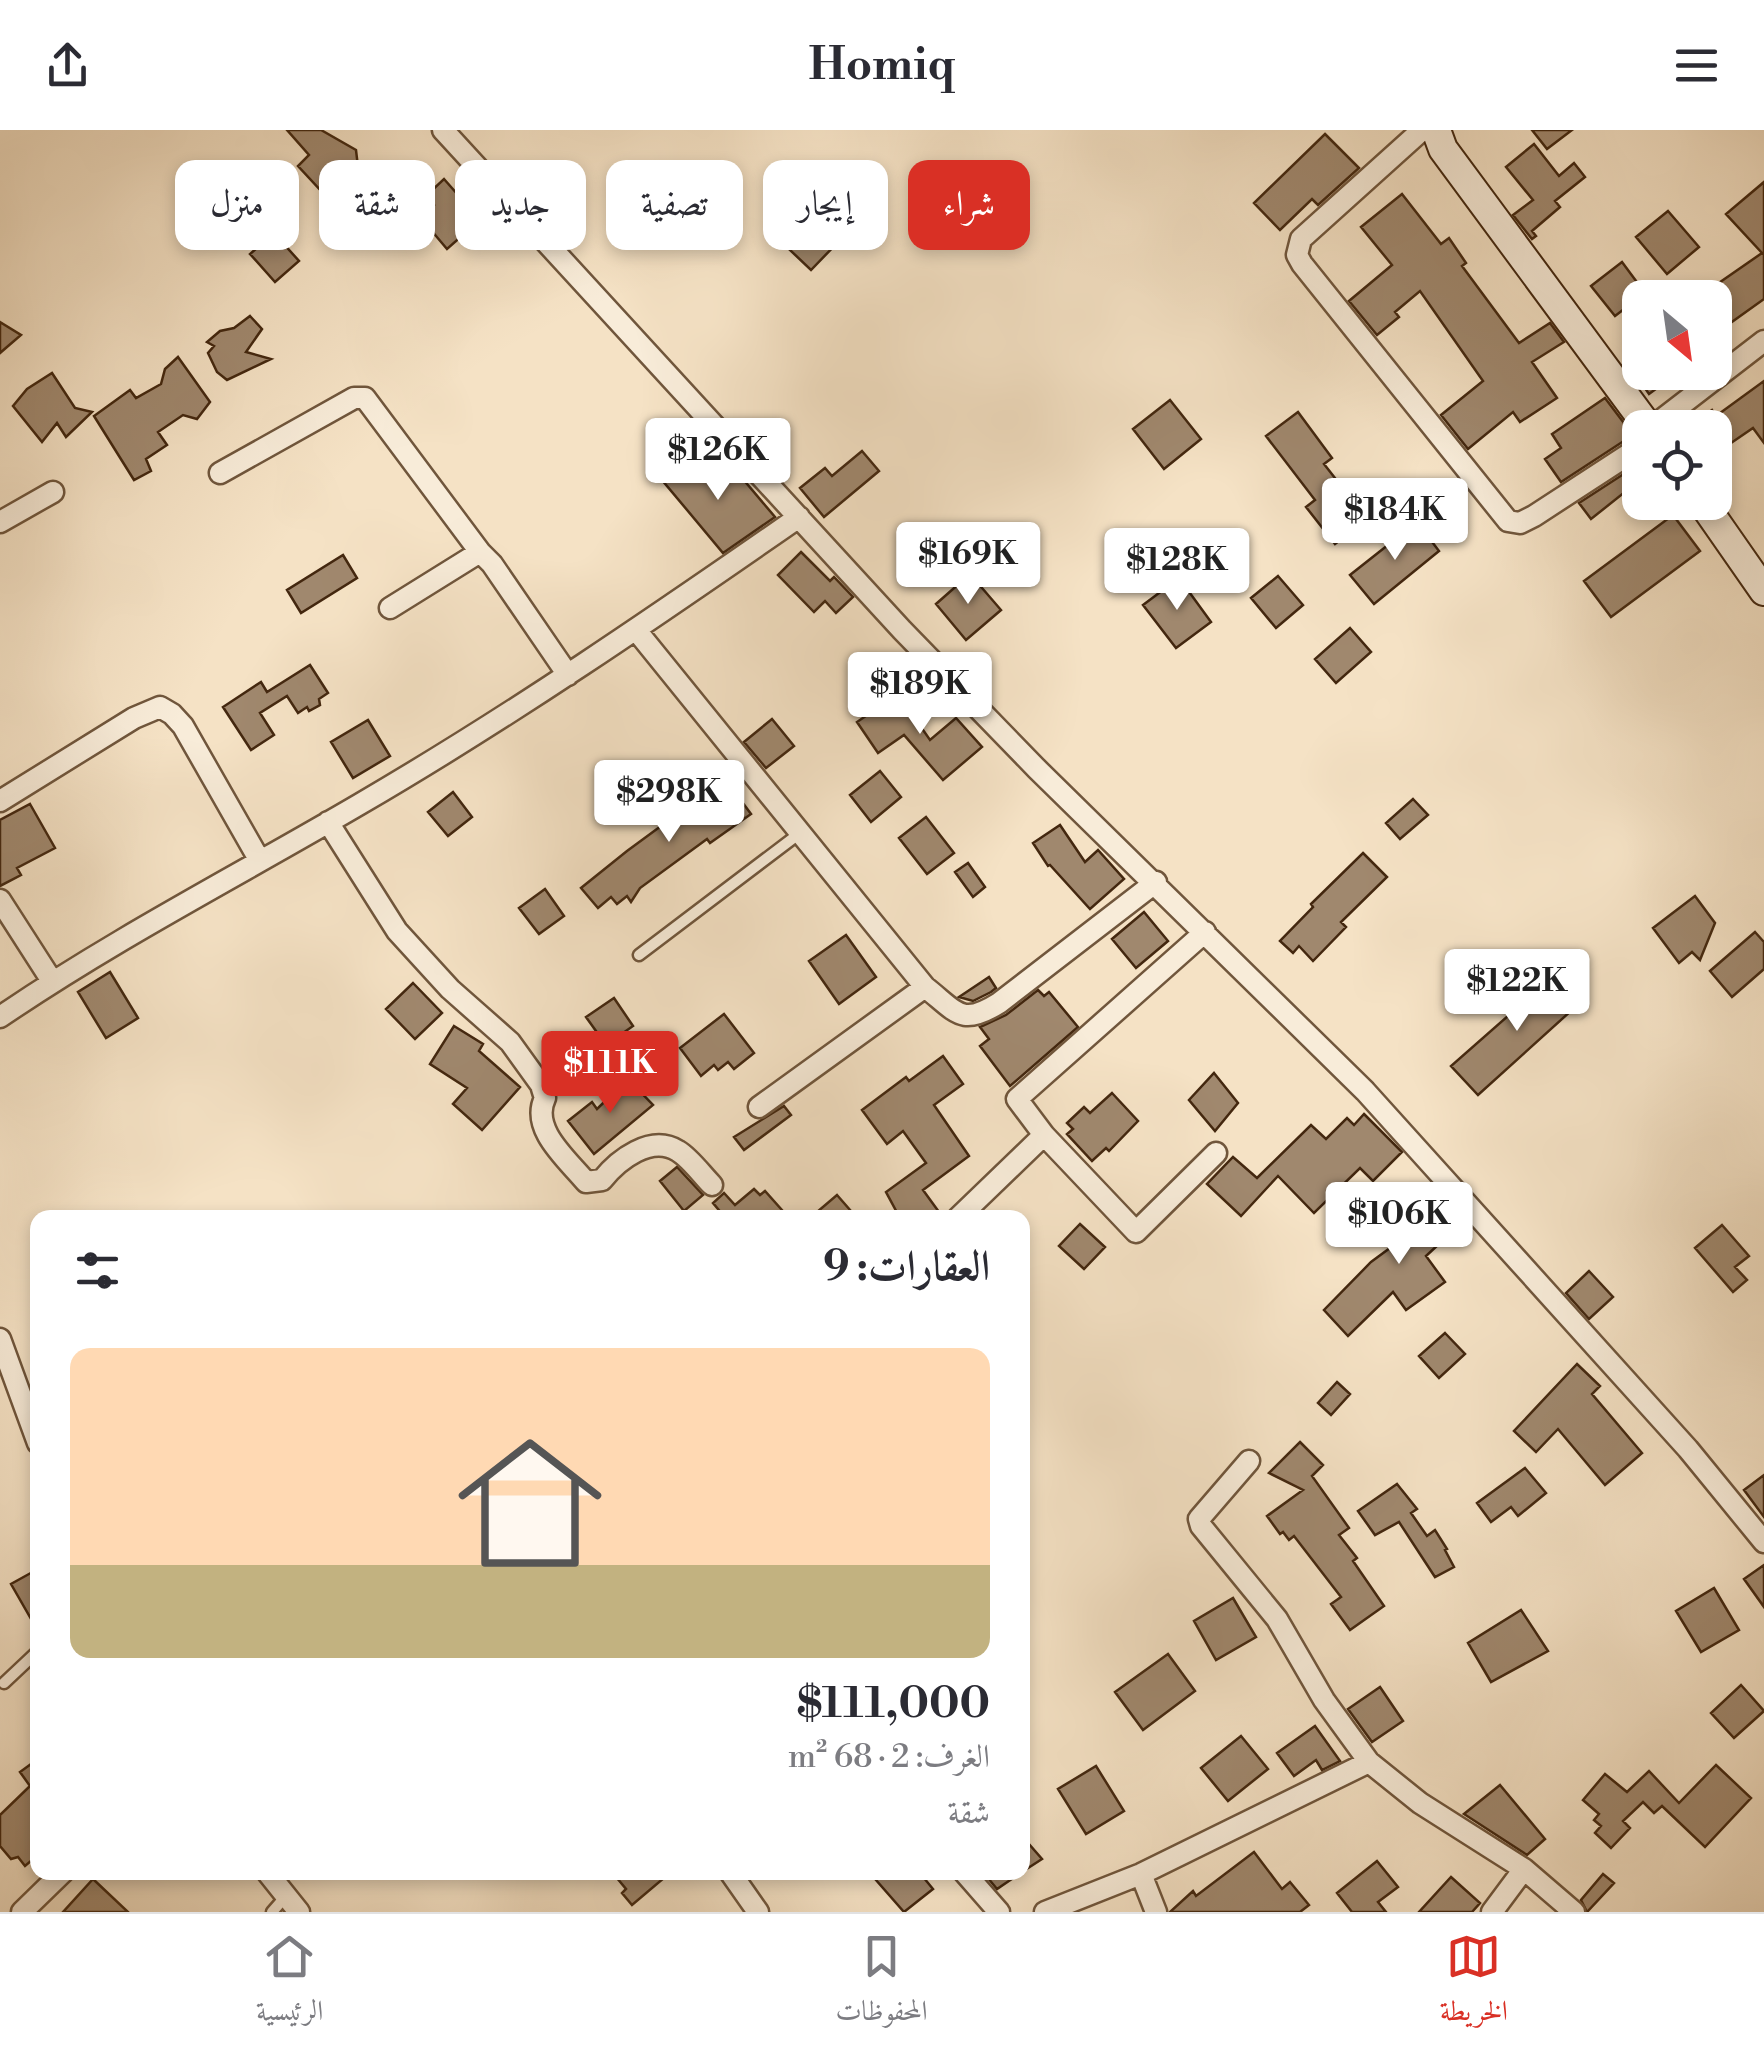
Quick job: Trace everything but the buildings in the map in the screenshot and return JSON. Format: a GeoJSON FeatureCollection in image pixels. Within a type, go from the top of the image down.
{"type":"FeatureCollection","features":[{"type":"Feature","properties":{"kind":"street"},"geometry":{"type":"LineString","coordinates":[[444,130],[902,630],[1036,768],[1365,1092],[1688,1450],[1764,1542]]}},
{"type":"Feature","properties":{"kind":"street"},"geometry":{"type":"LineString","coordinates":[[1422,130],[1301,239],[1297,255],[1302,264],[1508,522],[1520,523],[1534,516],[1622,459]]}},
{"type":"Feature","properties":{"kind":"street"},"geometry":{"type":"LineString","coordinates":[[1436,130],[1443,149],[1637,410]]}},
{"type":"Feature","properties":{"kind":"street"},"geometry":{"type":"LineString","coordinates":[[1674,410],[1764,341]]}},
{"type":"Feature","properties":{"kind":"street"},"geometry":{"type":"LineString","coordinates":[[220,473],[354,398],[364,398],[492,564],[568,675]]}},
{"type":"Feature","properties":{"kind":"street"},"geometry":{"type":"LineString","coordinates":[[0,522],[53,492]]}},
{"type":"Feature","properties":{"kind":"street"},"geometry":{"type":"LineString","coordinates":[[0,1017],[128,934],[328,822],[568,675],[798,517]]}},
{"type":"Feature","properties":{"kind":"street"},"geometry":{"type":"LineString","coordinates":[[1715,520],[1764,591]]}},
{"type":"Feature","properties":{"kind":"street"},"geometry":{"type":"LineString","coordinates":[[390,608],[480,552]]}},
{"type":"Feature","properties":{"kind":"street"},"geometry":{"type":"LineString","coordinates":[[636,630],[925,987],[961,1016],[978,1016],[1156,882]]}},
{"type":"Feature","properties":{"kind":"street"},"geometry":{"type":"LineString","coordinates":[[0,800],[160,706],[183,726],[260,860]]}},
{"type":"Feature","properties":{"kind":"street"},"geometry":{"type":"LineString","coordinates":[[328,822],[397,932],[450,989],[510,1042],[541,1085],[543,1129],[586,1182],[602,1180],[616,1163],[638,1150],[660,1146],[677,1150],[712,1185]]}},
{"type":"Feature","properties":{"kind":"street"},"geometry":{"type":"LineString","coordinates":[[0,900],[52,981]]}},
{"type":"Feature","properties":{"kind":"street"},"geometry":{"type":"LineString","coordinates":[[1205,932],[1017,1099],[1044,1135],[1136,1232],[1216,1153]]}},
{"type":"Feature","properties":{"kind":"street"},"geometry":{"type":"LineString","coordinates":[[759,1107],[925,987]]}},
{"type":"Feature","properties":{"kind":"street"},"geometry":{"type":"LineString","coordinates":[[966,1210],[1044,1135]]}},
{"type":"Feature","properties":{"kind":"street"},"geometry":{"type":"LineString","coordinates":[[0,1339],[30,1420]]}},
{"type":"Feature","properties":{"kind":"street"},"geometry":{"type":"LineString","coordinates":[[1248,1460],[1198,1520],[1277,1618],[1324,1700],[1369,1762],[1420,1803],[1524,1869],[1574,1912]]}},
{"type":"Feature","properties":{"kind":"street"},"geometry":{"type":"LineString","coordinates":[[1045,1912],[1141,1874],[1369,1762]]}},
{"type":"Feature","properties":{"kind":"street"},"geometry":{"type":"LineString","coordinates":[[1492,1912],[1524,1869]]}},
{"type":"Feature","properties":{"kind":"street"},"geometry":{"type":"LineString","coordinates":[[1141,1874],[1156,1912]]}},
{"type":"Feature","properties":{"kind":"street"},"geometry":{"type":"LineString","coordinates":[[22,1912],[55,1880]]}},
{"type":"Feature","properties":{"kind":"street"},"geometry":{"type":"LineString","coordinates":[[736,1880],[758,1912]]}},
{"type":"Feature","properties":{"kind":"street"},"geometry":{"type":"LineString","coordinates":[[971,1880],[998,1912]]}},
{"type":"Feature","properties":{"kind":"lane"},"geometry":{"type":"LineString","coordinates":[[640,955],[801,833]]}},
{"type":"Feature","properties":{"kind":"lane"},"geometry":{"type":"LineString","coordinates":[[4,1683],[30,1659]]}}]}
